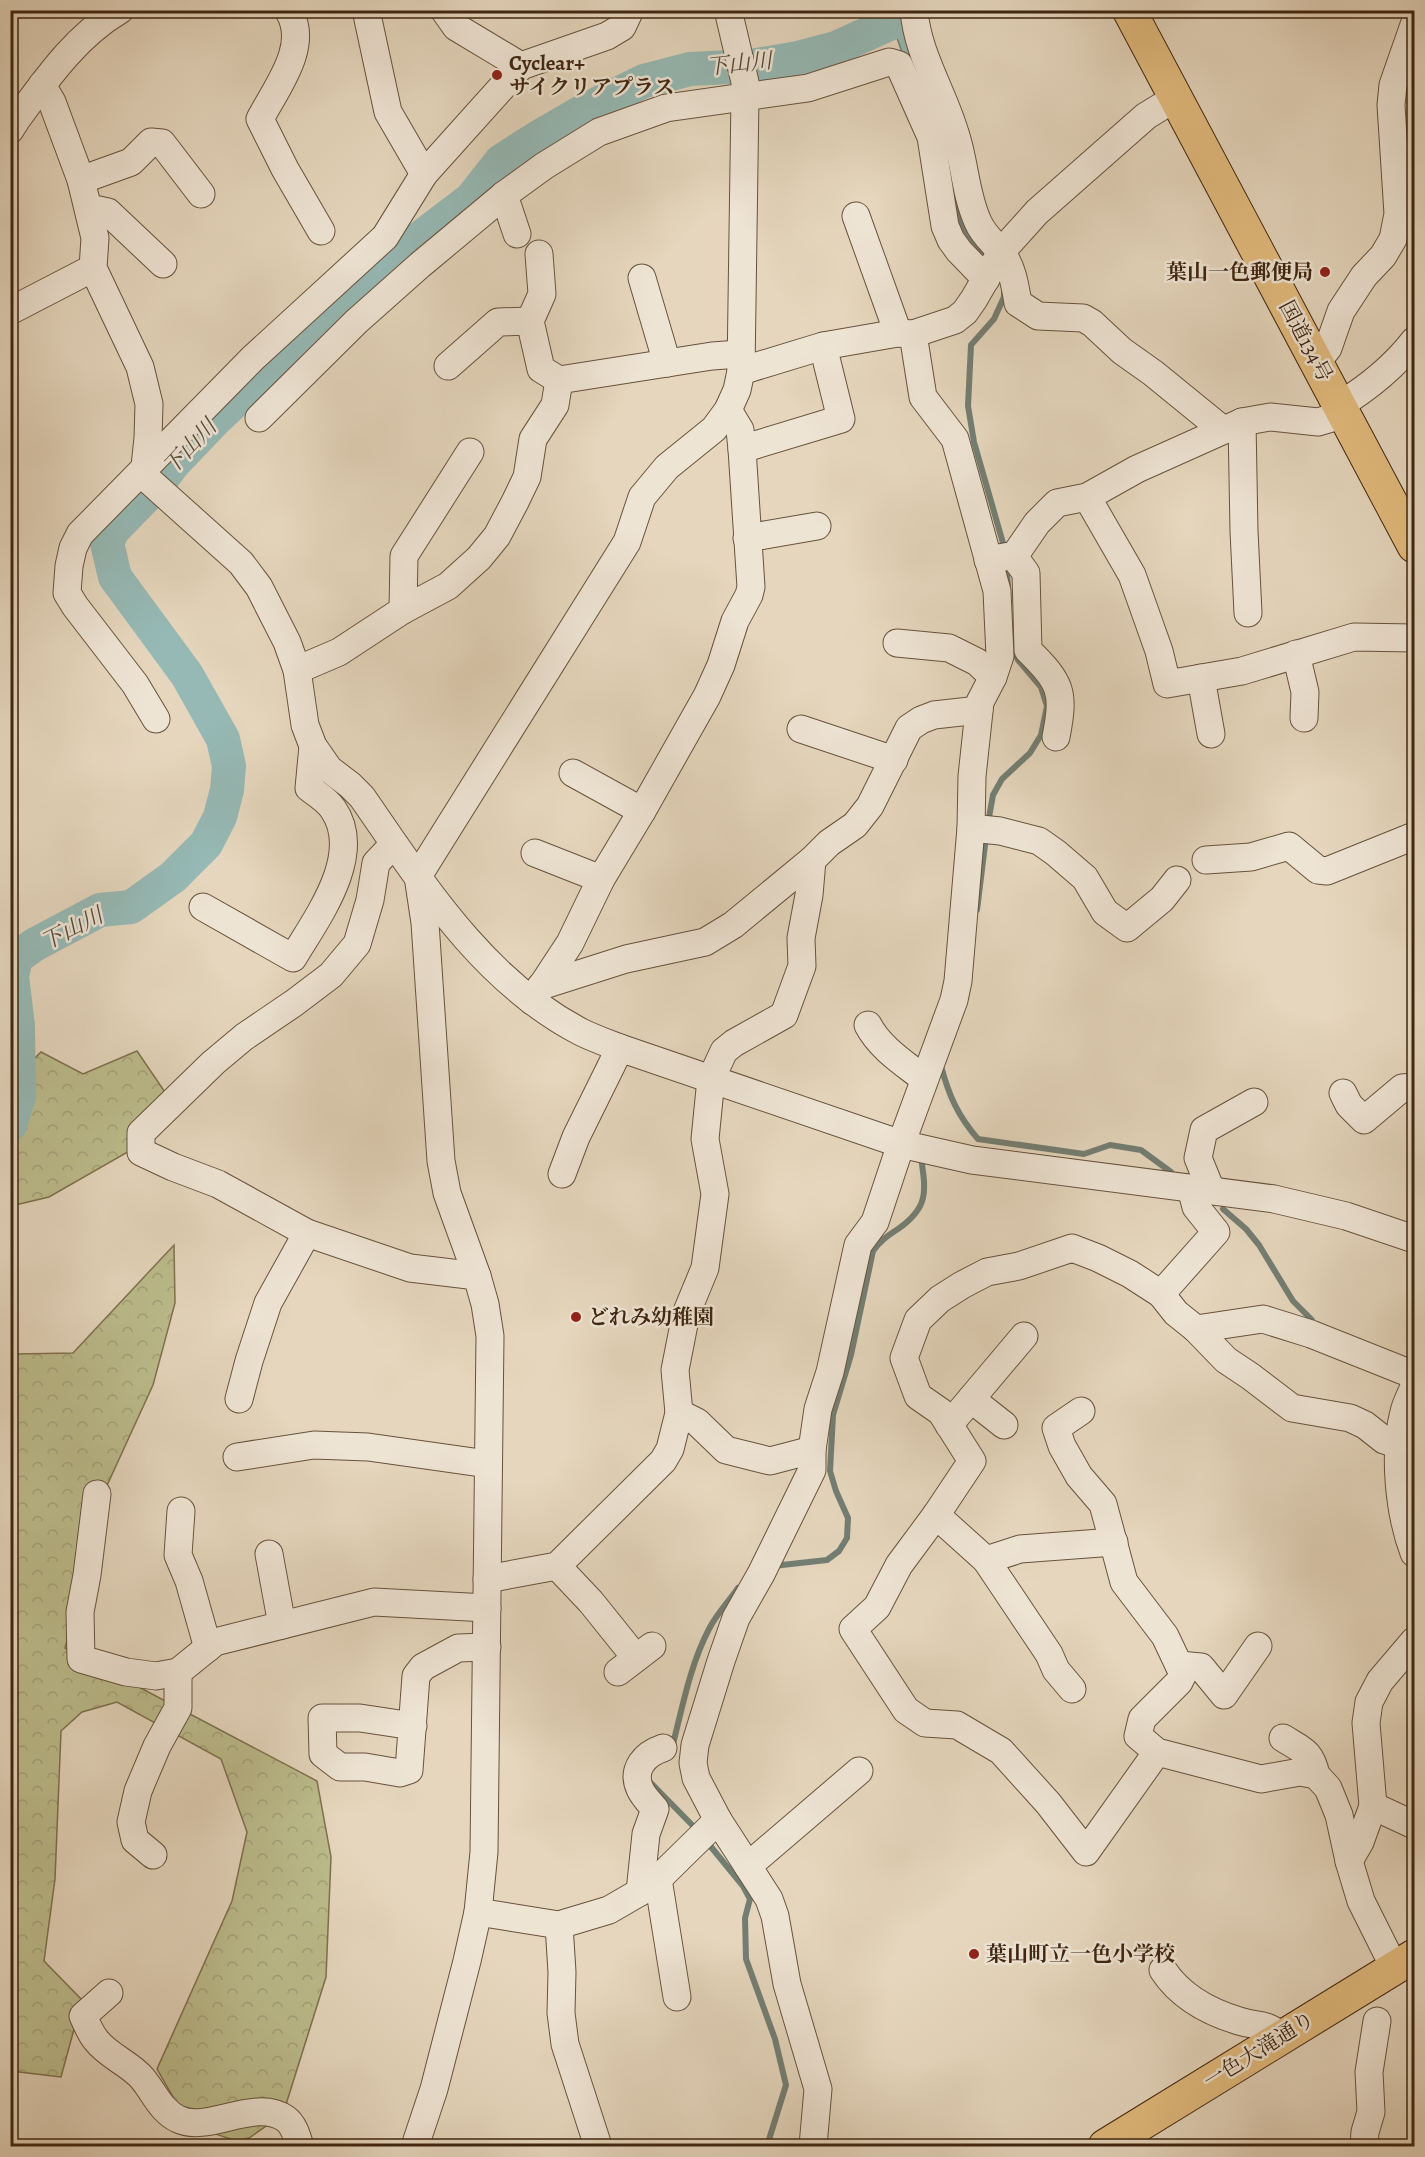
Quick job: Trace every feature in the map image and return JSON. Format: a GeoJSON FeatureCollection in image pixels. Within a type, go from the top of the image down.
{"type":"FeatureCollection","features":[{"type":"Feature","properties":{"kind":"main road","name":"国道134号"},"geometry":{"type":"LineString","coordinates":[[1129,10],[1414,546]]}},
{"type":"Feature","properties":{"kind":"main road","name":"一色大滝通り"},"geometry":{"type":"LineString","coordinates":[[1105,2146],[1404,1961]]}},
{"type":"Feature","properties":{"kind":"street"},"geometry":{"type":"LineString","coordinates":[[288,10],[295,29],[293,58],[260,118],[285,169],[321,231]]}},
{"type":"Feature","properties":{"kind":"street"},"geometry":{"type":"LineString","coordinates":[[366,10],[388,112],[424,174]]}},
{"type":"Feature","properties":{"kind":"street"},"geometry":{"type":"LineString","coordinates":[[444,10],[456,27],[521,66]]}},
{"type":"Feature","properties":{"kind":"street"},"geometry":{"type":"LineString","coordinates":[[156,719],[135,684],[67,593],[73,548],[80,534],[145,471],[253,358],[385,237],[424,174],[521,66],[607,36],[622,27],[630,10]]}},
{"type":"Feature","properties":{"kind":"street"},"geometry":{"type":"LineString","coordinates":[[415,2146],[434,2089],[478,1912],[484,1852],[490,1336],[477,1275],[447,1193],[441,1161],[425,923],[418,876],[627,542],[642,497],[667,467],[714,429],[728,410],[736,390],[740,362],[745,89],[728,10]]}},
{"type":"Feature","properties":{"kind":"street"},"geometry":{"type":"LineString","coordinates":[[914,10],[915,25],[921,44],[956,133],[972,209],[987,238],[994,265]]}},
{"type":"Feature","properties":{"kind":"street"},"geometry":{"type":"LineString","coordinates":[[12,122],[66,55],[108,12]]}},
{"type":"Feature","properties":{"kind":"street"},"geometry":{"type":"LineString","coordinates":[[1317,362],[1328,348],[1341,311],[1364,276],[1383,256],[1393,239],[1398,214],[1391,105],[1393,85],[1414,25]]}},
{"type":"Feature","properties":{"kind":"street"},"geometry":{"type":"LineString","coordinates":[[259,418],[357,321],[504,195],[544,166],[599,132],[666,108],[745,89],[808,88],[889,62],[899,65],[931,137],[948,233],[959,251],[994,265],[1014,279],[1018,303],[1038,316],[1083,318],[1092,323],[1122,351],[1233,426]]}},
{"type":"Feature","properties":{"kind":"street"},"geometry":{"type":"LineString","coordinates":[[42,85],[52,102],[89,208],[95,238],[93,268],[140,367],[148,404],[145,471],[168,498],[247,571],[259,587],[287,642],[297,670],[304,725],[313,746],[329,769],[362,797],[459,931],[498,973],[536,994],[583,1033],[620,1048],[912,1146],[972,1160],[1274,1198],[1312,1207],[1414,1239]]}},
{"type":"Feature","properties":{"kind":"street"},"geometry":{"type":"LineString","coordinates":[[539,254],[542,294],[530,321],[541,369],[559,380],[667,363],[740,362],[823,346],[905,334],[956,320],[965,312],[994,265],[1037,212],[1146,116],[1177,97]]}},
{"type":"Feature","properties":{"kind":"street"},"geometry":{"type":"LineString","coordinates":[[81,180],[131,162],[151,142],[162,143],[201,194]]}},
{"type":"Feature","properties":{"kind":"street"},"geometry":{"type":"LineString","coordinates":[[504,195],[517,234]]}},
{"type":"Feature","properties":{"kind":"street"},"geometry":{"type":"LineString","coordinates":[[89,208],[108,212],[163,264]]}},
{"type":"Feature","properties":{"kind":"street"},"geometry":{"type":"LineString","coordinates":[[813,2146],[818,2089],[787,1984],[775,1916],[769,1899],[748,1866],[708,1829],[693,1763],[695,1745],[736,1618],[765,1566],[812,1470],[812,1450],[818,1409],[830,1372],[858,1245],[875,1222],[912,1146],[924,1079],[954,1000],[984,829],[972,776],[980,702],[993,677],[1000,656],[997,591],[1003,557],[954,439],[923,397],[905,334],[856,216]]}},
{"type":"Feature","properties":{"kind":"street"},"geometry":{"type":"LineString","coordinates":[[10,311],[93,268]]}},
{"type":"Feature","properties":{"kind":"street"},"geometry":{"type":"LineString","coordinates":[[642,278],[667,363]]}},
{"type":"Feature","properties":{"kind":"street"},"geometry":{"type":"LineString","coordinates":[[448,366],[498,322],[530,321]]}},
{"type":"Feature","properties":{"kind":"street"},"geometry":{"type":"LineString","coordinates":[[742,449],[841,419],[823,346]]}},
{"type":"Feature","properties":{"kind":"street"},"geometry":{"type":"LineString","coordinates":[[1003,557],[1057,503],[1087,496],[1137,469],[1233,426],[1270,417],[1318,422],[1342,409],[1411,353]]}},
{"type":"Feature","properties":{"kind":"street"},"geometry":{"type":"LineString","coordinates":[[297,670],[339,652],[403,610],[448,586],[478,558],[497,536],[527,477],[533,439],[555,405],[559,380]]}},
{"type":"Feature","properties":{"kind":"street"},"geometry":{"type":"LineString","coordinates":[[536,994],[570,943],[601,879],[707,696],[721,665],[735,621],[749,595],[751,586],[740,430],[728,410]]}},
{"type":"Feature","properties":{"kind":"street"},"geometry":{"type":"LineString","coordinates":[[1233,426],[1244,531],[1248,613]]}},
{"type":"Feature","properties":{"kind":"street"},"geometry":{"type":"LineString","coordinates":[[403,610],[404,555],[470,452]]}},
{"type":"Feature","properties":{"kind":"street"},"geometry":{"type":"LineString","coordinates":[[1087,496],[1131,575],[1160,651],[1167,684],[1242,671],[1354,637],[1414,638]]}},
{"type":"Feature","properties":{"kind":"street"},"geometry":{"type":"LineString","coordinates":[[747,538],[818,526]]}},
{"type":"Feature","properties":{"kind":"street"},"geometry":{"type":"LineString","coordinates":[[1003,557],[1018,562],[1026,573],[1028,650],[1050,672],[1060,690],[1061,711],[1056,737]]}},
{"type":"Feature","properties":{"kind":"street"},"geometry":{"type":"LineString","coordinates":[[897,643],[949,648],[977,662],[993,677]]}},
{"type":"Feature","properties":{"kind":"street"},"geometry":{"type":"LineString","coordinates":[[1296,654],[1305,692],[1304,718]]}},
{"type":"Feature","properties":{"kind":"street"},"geometry":{"type":"LineString","coordinates":[[1201,678],[1211,734]]}},
{"type":"Feature","properties":{"kind":"street"},"geometry":{"type":"LineString","coordinates":[[536,994],[626,958],[705,942],[733,925],[812,860],[829,843],[855,825],[870,806],[909,728],[934,715],[979,710]]}},
{"type":"Feature","properties":{"kind":"street"},"geometry":{"type":"LineString","coordinates":[[801,729],[894,760]]}},
{"type":"Feature","properties":{"kind":"street"},"geometry":{"type":"LineString","coordinates":[[203,907],[293,958],[327,902],[341,869],[343,843],[339,820],[332,807],[309,788],[313,746]]}},
{"type":"Feature","properties":{"kind":"street"},"geometry":{"type":"LineString","coordinates":[[573,773],[642,811]]}},
{"type":"Feature","properties":{"kind":"street"},"geometry":{"type":"LineString","coordinates":[[984,829],[1039,841],[1085,878],[1105,912],[1127,928],[1162,899],[1177,880]]}},
{"type":"Feature","properties":{"kind":"street"},"geometry":{"type":"LineString","coordinates":[[1206,860],[1251,857],[1289,846],[1318,870],[1327,872],[1414,836]]}},
{"type":"Feature","properties":{"kind":"street"},"geometry":{"type":"LineString","coordinates":[[394,844],[376,863],[370,900],[357,944],[331,975],[244,1037],[213,1063],[141,1134],[141,1152],[218,1184],[307,1233],[410,1268],[477,1275]]}},
{"type":"Feature","properties":{"kind":"street"},"geometry":{"type":"LineString","coordinates":[[535,854],[601,879]]}},
{"type":"Feature","properties":{"kind":"street"},"geometry":{"type":"LineString","coordinates":[[487,1579],[557,1566],[663,1461],[670,1449],[679,1413],[675,1370],[686,1314],[705,1268],[715,1194],[705,1139],[711,1079],[724,1051],[784,1015],[802,966],[801,938],[809,895],[812,860]]}},
{"type":"Feature","properties":{"kind":"street"},"geometry":{"type":"LineString","coordinates":[[868,1025],[873,1036],[882,1045],[924,1079]]}},
{"type":"Feature","properties":{"kind":"street"},"geometry":{"type":"LineString","coordinates":[[562,1174],[576,1137],[620,1048]]}},
{"type":"Feature","properties":{"kind":"street"},"geometry":{"type":"LineString","coordinates":[[1343,1093],[1349,1105],[1364,1120],[1402,1088],[1414,1087]]}},
{"type":"Feature","properties":{"kind":"street"},"geometry":{"type":"LineString","coordinates":[[1161,1294],[1216,1232],[1196,1207],[1201,1189],[1198,1158],[1203,1130],[1254,1102]]}},
{"type":"Feature","properties":{"kind":"street"},"geometry":{"type":"LineString","coordinates":[[239,1399],[268,1303],[307,1233]]}},
{"type":"Feature","properties":{"kind":"street"},"geometry":{"type":"LineString","coordinates":[[1158,1752],[1086,1852],[1048,1803],[1001,1751],[957,1725],[925,1723],[906,1710],[853,1629],[877,1607],[899,1565],[972,1461],[941,1412],[918,1396],[904,1358],[918,1320],[940,1299],[987,1272],[1019,1266],[1071,1248],[1130,1274],[1161,1294],[1176,1312],[1226,1360],[1292,1408],[1350,1418],[1365,1425],[1384,1440],[1399,1445]]}},
{"type":"Feature","properties":{"kind":"street"},"geometry":{"type":"LineString","coordinates":[[1196,1329],[1263,1319],[1311,1334],[1414,1375]]}},
{"type":"Feature","properties":{"kind":"street"},"geometry":{"type":"LineString","coordinates":[[949,1425],[1024,1336]]}},
{"type":"Feature","properties":{"kind":"street"},"geometry":{"type":"LineString","coordinates":[[1414,1386],[1404,1412],[1398,1473],[1407,1495],[1410,1540],[1414,1553]]}},
{"type":"Feature","properties":{"kind":"street"},"geometry":{"type":"LineString","coordinates":[[971,1399],[1004,1425]]}},
{"type":"Feature","properties":{"kind":"street"},"geometry":{"type":"LineString","coordinates":[[1081,1411],[1056,1428],[1062,1446],[1079,1476],[1103,1504],[1124,1582],[1165,1636],[1183,1674],[1179,1682],[1143,1719],[1138,1736],[1158,1752],[1261,1779],[1300,1772],[1316,1774]]}},
{"type":"Feature","properties":{"kind":"street"},"geometry":{"type":"LineString","coordinates":[[679,1413],[698,1422],[726,1450],[770,1461],[812,1450]]}},
{"type":"Feature","properties":{"kind":"street"},"geometry":{"type":"LineString","coordinates":[[237,1457],[314,1445],[368,1447],[488,1464]]}},
{"type":"Feature","properties":{"kind":"street"},"geometry":{"type":"LineString","coordinates":[[98,1494],[80,1612],[81,1659],[126,1672],[156,1676],[178,1672],[215,1642],[374,1602],[487,1608]]}},
{"type":"Feature","properties":{"kind":"street"},"geometry":{"type":"LineString","coordinates":[[182,1511],[178,1555],[189,1581],[208,1648]]}},
{"type":"Feature","properties":{"kind":"street"},"geometry":{"type":"LineString","coordinates":[[936,1515],[986,1560],[1049,1654],[1056,1670],[1072,1689]]}},
{"type":"Feature","properties":{"kind":"street"},"geometry":{"type":"LineString","coordinates":[[986,1560],[1020,1549],[1114,1542]]}},
{"type":"Feature","properties":{"kind":"street"},"geometry":{"type":"LineString","coordinates":[[269,1554],[282,1625]]}},
{"type":"Feature","properties":{"kind":"street"},"geometry":{"type":"LineString","coordinates":[[557,1566],[591,1602],[635,1659]]}},
{"type":"Feature","properties":{"kind":"street"},"geometry":{"type":"LineString","coordinates":[[1349,1862],[1360,1842],[1373,1806],[1366,1723],[1369,1702],[1380,1681],[1414,1641]]}},
{"type":"Feature","properties":{"kind":"street"},"geometry":{"type":"LineString","coordinates":[[1179,1665],[1201,1667],[1224,1695],[1258,1646]]}},
{"type":"Feature","properties":{"kind":"street"},"geometry":{"type":"LineString","coordinates":[[412,1726],[416,1676],[423,1667],[458,1648],[487,1647]]}},
{"type":"Feature","properties":{"kind":"street"},"geometry":{"type":"LineString","coordinates":[[153,1855],[135,1840],[131,1822],[138,1791],[156,1746],[178,1708],[178,1672]]}},
{"type":"Feature","properties":{"kind":"street"},"geometry":{"type":"LineString","coordinates":[[1283,1738],[1305,1751],[1313,1760],[1316,1774],[1328,1788],[1339,1815],[1349,1862],[1361,1901],[1404,1961]]}},
{"type":"Feature","properties":{"kind":"street"},"geometry":{"type":"LineString","coordinates":[[663,1748],[653,1751],[642,1760],[636,1775],[640,1790],[655,1809],[646,1834],[649,1886],[677,1997]]}},
{"type":"Feature","properties":{"kind":"street"},"geometry":{"type":"LineString","coordinates":[[748,1866],[859,1771]]}},
{"type":"Feature","properties":{"kind":"street"},"geometry":{"type":"LineString","coordinates":[[1373,1806],[1414,1825]]}},
{"type":"Feature","properties":{"kind":"street"},"geometry":{"type":"LineString","coordinates":[[478,1912],[559,1925],[609,1910],[649,1886],[708,1829]]}},
{"type":"Feature","properties":{"kind":"street"},"geometry":{"type":"LineString","coordinates":[[559,1925],[562,1972],[561,2013],[565,2044],[598,2146]]}},
{"type":"Feature","properties":{"kind":"street"},"geometry":{"type":"LineString","coordinates":[[1163,1970],[1183,1994],[1208,2009],[1240,2022],[1270,2027],[1282,2036]]}},
{"type":"Feature","properties":{"kind":"street"},"geometry":{"type":"LineString","coordinates":[[109,1993],[83,2016],[96,2040],[142,2078],[168,2113],[178,2120],[193,2123],[267,2112],[285,2118],[294,2129],[300,2146]]}},
{"type":"Feature","properties":{"kind":"street"},"geometry":{"type":"LineString","coordinates":[[1364,2146],[1365,2132],[1371,2112],[1369,2072],[1377,2021]]}},
{"type":"Feature","properties":{"kind":"green space"},"geometry":{"type":"Polygon","coordinates":[[[137,1051],[171,1101],[140,1145],[49,1197],[11,1206],[10,1098],[24,1069],[41,1052],[83,1074],[137,1051]]]}},
{"type":"Feature","properties":{"kind":"green space"},"geometry":{"type":"Polygon","coordinates":[[[174,1245],[175,1303],[153,1385],[104,1492],[65,1648],[317,1781],[331,1857],[326,1977],[283,2114],[242,2143],[189,2125],[157,2069],[232,1901],[247,1832],[221,1759],[117,1702],[82,1712],[61,1731],[55,1879],[44,1961],[82,2000],[61,2077],[11,2071],[10,1309],[15,1354],[73,1353],[174,1245]]]}},
{"type":"Feature","properties":{"kind":"water"},"geometry":{"type":"Polygon","coordinates":[[[895,11],[909,11],[940,127],[905,61],[896,35],[895,11]]]}},
{"type":"Feature","properties":{"kind":"waterway","name":"下山川"},"geometry":{"type":"LineString","coordinates":[[10,1125],[19,1097],[18,1026],[12,976],[16,958],[34,945],[100,910],[131,907],[173,877],[206,844],[220,817],[227,790],[229,766],[223,739],[187,675],[115,577],[107,543],[113,530],[214,421],[306,334],[404,250],[471,199],[501,161],[587,109],[644,81],[690,69],[751,66],[798,58],[836,48],[900,19],[900,10]]}},
{"type":"Feature","properties":{"kind":"waterway"},"geometry":{"type":"LineString","coordinates":[[954,184],[959,215],[965,230],[985,254]]}},
{"type":"Feature","properties":{"kind":"waterway"},"geometry":{"type":"LineString","coordinates":[[1004,292],[994,319],[971,345],[968,406],[974,442],[1005,550]]}},
{"type":"Feature","properties":{"kind":"waterway"},"geometry":{"type":"LineString","coordinates":[[1006,563],[1008,586]]}},
{"type":"Feature","properties":{"kind":"waterway"},"geometry":{"type":"LineString","coordinates":[[988,823],[993,795],[1002,779],[1030,753],[1041,735],[1047,706],[1041,687],[1018,660],[1013,650],[1012,638]]}},
{"type":"Feature","properties":{"kind":"waterway"},"geometry":{"type":"LineString","coordinates":[[977,910],[986,837]]}},
{"type":"Feature","properties":{"kind":"waterway"},"geometry":{"type":"LineString","coordinates":[[941,1066],[955,1105],[978,1139],[1084,1154],[1110,1145],[1141,1150],[1171,1172]]}},
{"type":"Feature","properties":{"kind":"waterway"},"geometry":{"type":"LineString","coordinates":[[773,1566],[827,1560],[839,1551],[847,1538],[848,1518],[830,1471],[833,1415],[851,1355],[873,1251],[878,1244],[908,1221],[920,1206],[923,1198],[924,1180],[921,1157]]}},
{"type":"Feature","properties":{"kind":"waterway"},"geometry":{"type":"LineString","coordinates":[[1223,1209],[1246,1229],[1259,1245],[1293,1301],[1312,1320],[1312,1327]]}},
{"type":"Feature","properties":{"kind":"waterway"},"geometry":{"type":"LineString","coordinates":[[672,1748],[687,1687],[702,1643],[715,1619],[738,1588]]}},
{"type":"Feature","properties":{"kind":"waterway"},"geometry":{"type":"LineString","coordinates":[[649,1781],[698,1831]]}},
{"type":"Feature","properties":{"kind":"waterway"},"geometry":{"type":"LineString","coordinates":[[707,1842],[743,1886],[750,1899],[745,1918],[746,1959],[775,2039],[786,2085],[767,2146]]}},
{"type":"Feature","properties":{"kind":"place","name":"Cyclear+ サイクリアプラス"},"geometry":{"type":"Point","coordinates":[497,75]}},
{"type":"Feature","properties":{"kind":"place","name":"葉山一色郵便局"},"geometry":{"type":"Point","coordinates":[1325,272]}},
{"type":"Feature","properties":{"kind":"place","name":"どれみ幼稚園"},"geometry":{"type":"Point","coordinates":[576,1317]}},
{"type":"Feature","properties":{"kind":"place","name":"葉山町立一色小学校"},"geometry":{"type":"Point","coordinates":[974,1954]}}]}
